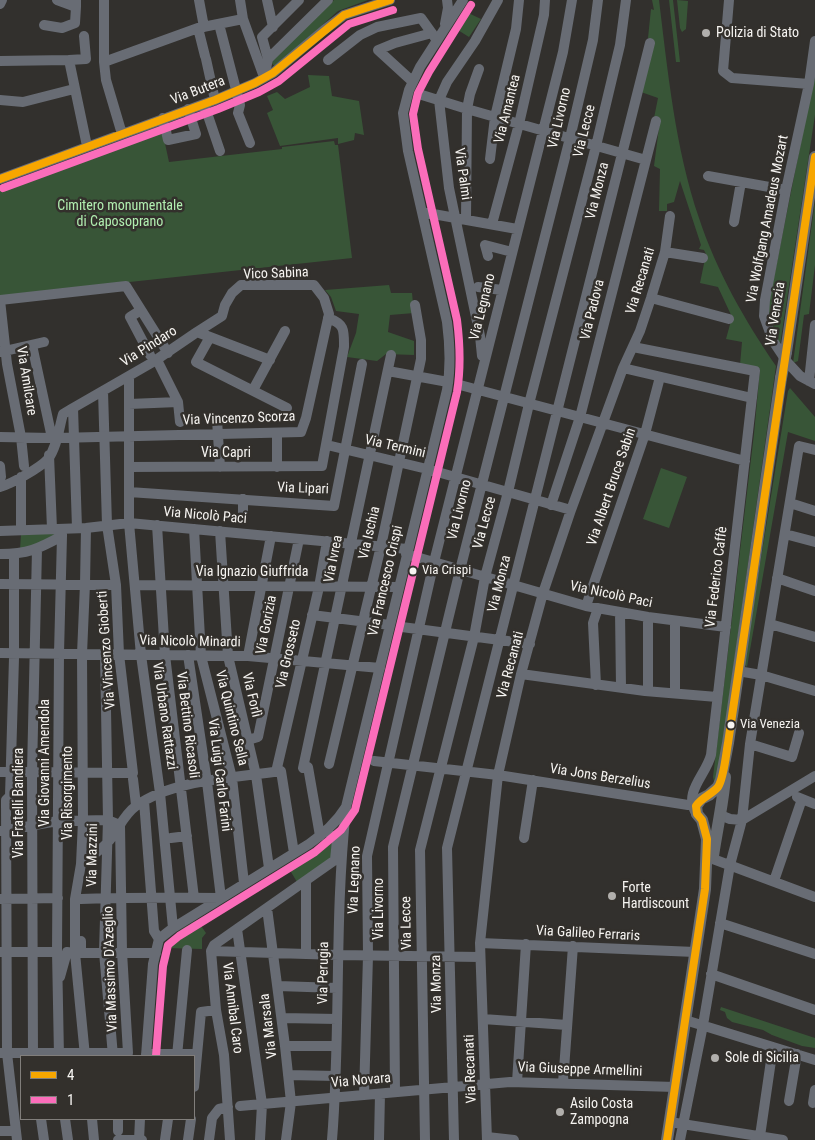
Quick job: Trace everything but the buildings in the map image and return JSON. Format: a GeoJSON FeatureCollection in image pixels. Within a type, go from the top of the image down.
{"type":"FeatureCollection","features":[{"type":"Feature","properties":{"kind":"main road","name":"Via Venezia"},"geometry":{"type":"LineString","coordinates":[[728,743],[815,157]]}},
{"type":"Feature","properties":{"kind":"main road"},"geometry":{"type":"LineString","coordinates":[[702,804],[718,787],[721,780],[728,743]]}},
{"type":"Feature","properties":{"kind":"main road"},"geometry":{"type":"LineString","coordinates":[[705,889],[711,874],[724,795],[728,743]]}},
{"type":"Feature","properties":{"kind":"main road"},"geometry":{"type":"LineString","coordinates":[[702,804],[719,803],[720,814]]}},
{"type":"Feature","properties":{"kind":"main road"},"geometry":{"type":"LineString","coordinates":[[702,804],[713,821],[720,814]]}},
{"type":"Feature","properties":{"kind":"main road"},"geometry":{"type":"LineString","coordinates":[[667,1140],[676,1123],[675,1087],[705,889],[707,839],[702,804]]}},
{"type":"Feature","properties":{"kind":"street"},"geometry":{"type":"LineString","coordinates":[[0,4],[2,0]]}},
{"type":"Feature","properties":{"kind":"street"},"geometry":{"type":"LineString","coordinates":[[44,25],[62,28],[75,23],[76,4],[57,0]]}},
{"type":"Feature","properties":{"kind":"street"},"geometry":{"type":"LineString","coordinates":[[104,0],[104,62],[106,80],[122,134]]}},
{"type":"Feature","properties":{"kind":"street"},"geometry":{"type":"LineString","coordinates":[[199,0],[205,58],[216,100]]}},
{"type":"Feature","properties":{"kind":"street"},"geometry":{"type":"LineString","coordinates":[[240,0],[243,19],[264,78]]}},
{"type":"Feature","properties":{"kind":"street"},"geometry":{"type":"LineString","coordinates":[[267,0],[273,27]]}},
{"type":"Feature","properties":{"kind":"street"},"geometry":{"type":"LineString","coordinates":[[264,78],[268,59],[262,37],[299,0]]}},
{"type":"Feature","properties":{"kind":"street"},"geometry":{"type":"LineString","coordinates":[[268,59],[328,0]]}},
{"type":"Feature","properties":{"kind":"street","name":"Via Butera"},"geometry":{"type":"LineString","coordinates":[[0,178],[216,100],[236,91],[273,74],[344,14],[390,0]]}},
{"type":"Feature","properties":{"kind":"street"},"geometry":{"type":"LineString","coordinates":[[444,28],[448,8],[447,0]]}},
{"type":"Feature","properties":{"kind":"street"},"geometry":{"type":"LineString","coordinates":[[453,0],[461,0]]}},
{"type":"Feature","properties":{"kind":"street","name":"Via Francesco Crispi"},"geometry":{"type":"LineString","coordinates":[[159,939],[220,898],[324,834],[338,820],[346,807],[448,382],[450,344],[447,322],[408,150],[403,113],[407,96],[434,36],[455,15],[461,0]]}},
{"type":"Feature","properties":{"kind":"street"},"geometry":{"type":"LineString","coordinates":[[439,100],[447,82],[498,0]]}},
{"type":"Feature","properties":{"kind":"street"},"geometry":{"type":"LineString","coordinates":[[490,160],[495,117],[516,29],[519,0]]}},
{"type":"Feature","properties":{"kind":"street","name":"Via Amantea"},"geometry":{"type":"LineString","coordinates":[[492,224],[519,124],[546,0]]}},
{"type":"Feature","properties":{"kind":"street","name":"Via Legnano"},"geometry":{"type":"LineString","coordinates":[[364,1095],[368,956],[367,856],[434,562],[482,366],[563,52],[572,0]]}},
{"type":"Feature","properties":{"kind":"street","name":"Via Livorno"},"geometry":{"type":"LineString","coordinates":[[395,1092],[393,847],[444,632],[570,138],[592,40],[598,0]]}},
{"type":"Feature","properties":{"kind":"street","name":"Via Lecce"},"geometry":{"type":"LineString","coordinates":[[425,1140],[420,850],[474,636],[485,577],[596,146],[620,45],[626,0]]}},
{"type":"Feature","properties":{"kind":"street"},"geometry":{"type":"LineString","coordinates":[[729,0],[723,71],[732,78],[809,84]]}},
{"type":"Feature","properties":{"kind":"street"},"geometry":{"type":"LineString","coordinates":[[328,60],[360,35],[377,28],[414,19],[421,18],[434,36]]}},
{"type":"Feature","properties":{"kind":"street"},"geometry":{"type":"LineString","coordinates":[[104,62],[201,27],[243,19]]}},
{"type":"Feature","properties":{"kind":"street"},"geometry":{"type":"LineString","coordinates":[[219,24],[240,106],[238,113],[250,143]]}},
{"type":"Feature","properties":{"kind":"street"},"geometry":{"type":"LineString","coordinates":[[0,61],[86,59],[84,36]]}},
{"type":"Feature","properties":{"kind":"street"},"geometry":{"type":"LineString","coordinates":[[413,82],[378,50],[395,42],[414,37],[434,36]]}},
{"type":"Feature","properties":{"kind":"street","name":"Via Wolfgang Amadeus Mozart"},"geometry":{"type":"LineString","coordinates":[[812,382],[800,376],[787,362],[773,341],[764,316],[765,300],[786,190],[809,84],[815,41]]}},
{"type":"Feature","properties":{"kind":"street","name":"Via Monza"},"geometry":{"type":"LineString","coordinates":[[454,1140],[447,848],[650,43]]}},
{"type":"Feature","properties":{"kind":"street"},"geometry":{"type":"LineString","coordinates":[[69,60],[87,146]]}},
{"type":"Feature","properties":{"kind":"street"},"geometry":{"type":"LineString","coordinates":[[466,219],[467,109],[479,69]]}},
{"type":"Feature","properties":{"kind":"street"},"geometry":{"type":"LineString","coordinates":[[0,100],[24,102],[74,89]]}},
{"type":"Feature","properties":{"kind":"street"},"geometry":{"type":"LineString","coordinates":[[422,95],[646,160]]}},
{"type":"Feature","properties":{"kind":"street","name":"Via Palmi"},"geometry":{"type":"LineString","coordinates":[[439,100],[449,188],[480,336],[482,366]]}},
{"type":"Feature","properties":{"kind":"street"},"geometry":{"type":"LineString","coordinates":[[204,104],[220,151]]}},
{"type":"Feature","properties":{"kind":"street"},"geometry":{"type":"LineString","coordinates":[[163,118],[168,140],[196,134],[188,109]]}},
{"type":"Feature","properties":{"kind":"street","name":"Via Padova"},"geometry":{"type":"LineString","coordinates":[[551,505],[580,417],[656,121]]}},
{"type":"Feature","properties":{"kind":"street"},"geometry":{"type":"LineString","coordinates":[[708,176],[786,190]]}},
{"type":"Feature","properties":{"kind":"street"},"geometry":{"type":"LineString","coordinates":[[734,222],[741,182]]}},
{"type":"Feature","properties":{"kind":"street"},"geometry":{"type":"LineString","coordinates":[[422,212],[517,229]]}},
{"type":"Feature","properties":{"kind":"street","name":"Via Recanati"},"geometry":{"type":"LineString","coordinates":[[487,1138],[480,943],[498,775],[543,594],[571,510],[651,298],[665,252],[670,216]]}},
{"type":"Feature","properties":{"kind":"street"},"geometry":{"type":"LineString","coordinates":[[488,256],[484,245],[512,252]]}},
{"type":"Feature","properties":{"kind":"street"},"geometry":{"type":"LineString","coordinates":[[665,252],[703,258]]}},
{"type":"Feature","properties":{"kind":"street","name":"Vico Sabina"},"geometry":{"type":"LineString","coordinates":[[197,332],[222,316],[225,305],[232,293],[241,286],[314,284],[324,298],[329,316]]}},
{"type":"Feature","properties":{"kind":"street"},"geometry":{"type":"LineString","coordinates":[[0,300],[126,286],[168,353]]}},
{"type":"Feature","properties":{"kind":"street"},"geometry":{"type":"LineString","coordinates":[[478,287],[502,290]]}},
{"type":"Feature","properties":{"kind":"street"},"geometry":{"type":"LineString","coordinates":[[651,298],[729,318]]}},
{"type":"Feature","properties":{"kind":"street","name":"Via Amilcare"},"geometry":{"type":"LineString","coordinates":[[0,300],[4,366],[21,437],[24,466]]}},
{"type":"Feature","properties":{"kind":"street","name":"Via Ischia"},"geometry":{"type":"LineString","coordinates":[[328,764],[381,546],[418,376],[421,359],[421,340],[415,305]]}},
{"type":"Feature","properties":{"kind":"street"},"geometry":{"type":"LineString","coordinates":[[141,310],[130,317],[178,402],[180,422]]}},
{"type":"Feature","properties":{"kind":"street"},"geometry":{"type":"LineString","coordinates":[[327,445],[344,347],[342,327],[339,322],[329,316]]}},
{"type":"Feature","properties":{"kind":"street","name":"Via Vincenzo Scorza"},"geometry":{"type":"LineString","coordinates":[[0,437],[75,438],[301,432],[306,418],[329,316]]}},
{"type":"Feature","properties":{"kind":"street"},"geometry":{"type":"LineString","coordinates":[[812,382],[815,324]]}},
{"type":"Feature","properties":{"kind":"street"},"geometry":{"type":"LineString","coordinates":[[253,390],[285,331]]}},
{"type":"Feature","properties":{"kind":"street","name":"Via Pindaro"},"geometry":{"type":"LineString","coordinates":[[73,408],[129,377],[153,358],[168,353],[197,332],[270,360]]}},
{"type":"Feature","properties":{"kind":"street"},"geometry":{"type":"LineString","coordinates":[[210,337],[196,362],[287,408]]}},
{"type":"Feature","properties":{"kind":"street"},"geometry":{"type":"LineString","coordinates":[[3,352],[44,342]]}},
{"type":"Feature","properties":{"kind":"street"},"geometry":{"type":"LineString","coordinates":[[32,345],[55,438]]}},
{"type":"Feature","properties":{"kind":"street","name":"Via Federico Caffè"},"geometry":{"type":"LineString","coordinates":[[634,347],[755,371],[711,755],[706,769],[693,792],[702,804]]}},
{"type":"Feature","properties":{"kind":"street","name":"Via Ivrea"},"geometry":{"type":"LineString","coordinates":[[334,866],[337,840],[334,835],[324,834],[305,768],[325,663],[343,587],[391,355]]}},
{"type":"Feature","properties":{"kind":"street","name":"Via Lipari"},"geometry":{"type":"LineString","coordinates":[[129,492],[334,506],[362,364]]}},
{"type":"Feature","properties":{"kind":"street"},"geometry":{"type":"LineString","coordinates":[[623,368],[752,398]]}},
{"type":"Feature","properties":{"kind":"street"},"geometry":{"type":"LineString","coordinates":[[388,371],[448,382]]}},
{"type":"Feature","properties":{"kind":"street","name":"Via Urbano Rattazzi"},"geometry":{"type":"LineString","coordinates":[[129,377],[129,522],[141,654],[160,793],[173,928]]}},
{"type":"Feature","properties":{"kind":"street","name":"Via Albert Bruce Sabin"},"geometry":{"type":"LineString","coordinates":[[586,606],[645,434],[660,377]]}},
{"type":"Feature","properties":{"kind":"street"},"geometry":{"type":"LineString","coordinates":[[460,386],[745,461]]}},
{"type":"Feature","properties":{"kind":"street","name":"Via Vincenzo Gioberti"},"geometry":{"type":"LineString","coordinates":[[103,391],[107,525],[116,585],[118,654],[133,776],[140,803],[152,898],[154,931],[159,939]]}},
{"type":"Feature","properties":{"kind":"street"},"geometry":{"type":"LineString","coordinates":[[129,404],[178,402]]}},
{"type":"Feature","properties":{"kind":"street"},"geometry":{"type":"LineString","coordinates":[[52,529],[50,455],[62,414],[73,408]]}},
{"type":"Feature","properties":{"kind":"street","name":"Via Risorgimento"},"geometry":{"type":"LineString","coordinates":[[73,408],[85,584],[82,654],[83,821],[81,864],[75,898],[70,953],[85,1055]]}},
{"type":"Feature","properties":{"kind":"street"},"geometry":{"type":"LineString","coordinates":[[217,420],[220,467]]}},
{"type":"Feature","properties":{"kind":"street"},"geometry":{"type":"LineString","coordinates":[[276,433],[277,467]]}},
{"type":"Feature","properties":{"kind":"street","name":"Via Termini"},"geometry":{"type":"LineString","coordinates":[[327,445],[427,469],[571,510]]}},
{"type":"Feature","properties":{"kind":"street","name":"Via Capri"},"geometry":{"type":"LineString","coordinates":[[129,467],[322,466],[327,445]]}},
{"type":"Feature","properties":{"kind":"street"},"geometry":{"type":"LineString","coordinates":[[680,1140],[676,1123],[703,1025],[730,865],[742,820],[750,744],[799,446],[815,450]]}},
{"type":"Feature","properties":{"kind":"street"},"geometry":{"type":"LineString","coordinates":[[0,477],[22,478],[50,455]]}},
{"type":"Feature","properties":{"kind":"street"},"geometry":{"type":"LineString","coordinates":[[21,530],[22,478]]}},
{"type":"Feature","properties":{"kind":"street"},"geometry":{"type":"LineString","coordinates":[[243,499],[243,520]]}},
{"type":"Feature","properties":{"kind":"street"},"geometry":{"type":"LineString","coordinates":[[790,504],[815,511]]}},
{"type":"Feature","properties":{"kind":"street","name":"Via Nicolò Paci"},"geometry":{"type":"LineString","coordinates":[[0,530],[52,529],[62,533],[81,528],[129,522],[381,546],[407,552],[460,570],[586,606],[648,617],[726,627]]}},
{"type":"Feature","properties":{"kind":"street","name":"Via Bettino Ricasoli"},"geometry":{"type":"LineString","coordinates":[[158,525],[165,655],[194,898]]}},
{"type":"Feature","properties":{"kind":"street","name":"Via Quintino Sella"},"geometry":{"type":"LineString","coordinates":[[194,529],[201,656],[232,778],[244,884]]}},
{"type":"Feature","properties":{"kind":"street","name":"Via Forlì"},"geometry":{"type":"LineString","coordinates":[[220,531],[228,656],[256,775],[269,868]]}},
{"type":"Feature","properties":{"kind":"street"},"geometry":{"type":"LineString","coordinates":[[0,554],[14,554],[37,549],[62,533]]}},
{"type":"Feature","properties":{"kind":"street","name":"Via Giovanni Amendola"},"geometry":{"type":"LineString","coordinates":[[59,1055],[57,990],[70,953],[58,898],[59,653],[62,533]]}},
{"type":"Feature","properties":{"kind":"street"},"geometry":{"type":"LineString","coordinates":[[785,534],[815,542]]}},
{"type":"Feature","properties":{"kind":"street"},"geometry":{"type":"LineString","coordinates":[[248,656],[271,536]]}},
{"type":"Feature","properties":{"kind":"street","name":"Via Gorizia"},"geometry":{"type":"LineString","coordinates":[[248,740],[258,737],[299,539]]}},
{"type":"Feature","properties":{"kind":"street","name":"Via Grosseto"},"geometry":{"type":"LineString","coordinates":[[279,772],[319,587],[327,541]]}},
{"type":"Feature","properties":{"kind":"street","name":"Via Fratelli Bandiera"},"geometry":{"type":"LineString","coordinates":[[33,1055],[32,825],[37,549]]}},
{"type":"Feature","properties":{"kind":"street"},"geometry":{"type":"LineString","coordinates":[[9,1134],[3,1053],[3,831],[6,800],[10,796],[5,772],[14,656],[14,554]]}},
{"type":"Feature","properties":{"kind":"street"},"geometry":{"type":"LineString","coordinates":[[777,578],[815,591]]}},
{"type":"Feature","properties":{"kind":"street"},"geometry":{"type":"LineString","coordinates":[[0,584],[116,585]]}},
{"type":"Feature","properties":{"kind":"street","name":"Via Ignazio Giuffrida"},"geometry":{"type":"LineString","coordinates":[[135,585],[398,587]]}},
{"type":"Feature","properties":{"kind":"street"},"geometry":{"type":"LineString","coordinates":[[596,685],[594,623],[598,608]]}},
{"type":"Feature","properties":{"kind":"street"},"geometry":{"type":"LineString","coordinates":[[620,612],[621,687]]}},
{"type":"Feature","properties":{"kind":"street"},"geometry":{"type":"LineString","coordinates":[[312,615],[390,625]]}},
{"type":"Feature","properties":{"kind":"street"},"geometry":{"type":"LineString","coordinates":[[648,617],[648,691]]}},
{"type":"Feature","properties":{"kind":"street"},"geometry":{"type":"LineString","coordinates":[[675,621],[675,693]]}},
{"type":"Feature","properties":{"kind":"street"},"geometry":{"type":"LineString","coordinates":[[770,624],[815,637]]}},
{"type":"Feature","properties":{"kind":"street"},"geometry":{"type":"LineString","coordinates":[[402,627],[530,644]]}},
{"type":"Feature","properties":{"kind":"street","name":"Via Nicolò Minardi"},"geometry":{"type":"LineString","coordinates":[[0,653],[14,656],[35,653],[248,656],[380,668]]}},
{"type":"Feature","properties":{"kind":"street","name":"Via Mazzini"},"geometry":{"type":"LineString","coordinates":[[105,654],[108,843],[104,952],[113,1054]]}},
{"type":"Feature","properties":{"kind":"street","name":"Via Luigi Carlo Farini"},"geometry":{"type":"LineString","coordinates":[[188,655],[207,782],[220,898]]}},
{"type":"Feature","properties":{"kind":"street"},"geometry":{"type":"LineString","coordinates":[[738,671],[761,675],[815,691]]}},
{"type":"Feature","properties":{"kind":"street"},"geometry":{"type":"LineString","coordinates":[[522,674],[596,685],[717,697]]}},
{"type":"Feature","properties":{"kind":"street"},"geometry":{"type":"LineString","coordinates":[[750,744],[792,757],[799,733]]}},
{"type":"Feature","properties":{"kind":"street","name":"Via Jons Berzelius"},"geometry":{"type":"LineString","coordinates":[[374,761],[498,775],[702,804]]}},
{"type":"Feature","properties":{"kind":"street"},"geometry":{"type":"LineString","coordinates":[[5,772],[106,773],[133,776]]}},
{"type":"Feature","properties":{"kind":"street"},"geometry":{"type":"LineString","coordinates":[[81,864],[108,843],[124,818],[140,803],[160,793],[181,785],[279,772],[294,853]]}},
{"type":"Feature","properties":{"kind":"street"},"geometry":{"type":"LineString","coordinates":[[720,814],[730,820],[742,820],[815,776]]}},
{"type":"Feature","properties":{"kind":"street"},"geometry":{"type":"LineString","coordinates":[[524,838],[533,780]]}},
{"type":"Feature","properties":{"kind":"street"},"geometry":{"type":"LineString","coordinates":[[697,782],[702,804]]}},
{"type":"Feature","properties":{"kind":"street"},"geometry":{"type":"LineString","coordinates":[[786,793],[815,804]]}},
{"type":"Feature","properties":{"kind":"street"},"geometry":{"type":"LineString","coordinates":[[774,882],[802,799]]}},
{"type":"Feature","properties":{"kind":"street","name":"Via Perugia"},"geometry":{"type":"LineString","coordinates":[[332,1140],[336,1097],[340,880],[334,866],[346,807]]}},
{"type":"Feature","properties":{"kind":"street"},"geometry":{"type":"LineString","coordinates":[[3,831],[58,821],[108,820],[120,825]]}},
{"type":"Feature","properties":{"kind":"street","name":"Via Massimo D'Azeglio"},"geometry":{"type":"LineString","coordinates":[[113,1054],[128,1053],[122,952],[120,825]]}},
{"type":"Feature","properties":{"kind":"street"},"geometry":{"type":"LineString","coordinates":[[171,838],[187,836]]}},
{"type":"Feature","properties":{"kind":"street"},"geometry":{"type":"LineString","coordinates":[[713,859],[815,897]]}},
{"type":"Feature","properties":{"kind":"street","name":"Via Annibal Caro"},"geometry":{"type":"LineString","coordinates":[[230,1140],[224,1055],[216,1010],[211,951],[214,945],[237,928],[306,881],[334,866]]}},
{"type":"Feature","properties":{"kind":"street","name":"Via Risorgimento"},"geometry":{"type":"LineString","coordinates":[[70,953],[81,898],[82,876]]}},
{"type":"Feature","properties":{"kind":"street"},"geometry":{"type":"LineString","coordinates":[[306,881],[306,954]]}},
{"type":"Feature","properties":{"kind":"street"},"geometry":{"type":"LineString","coordinates":[[3,899],[58,898]]}},
{"type":"Feature","properties":{"kind":"street"},"geometry":{"type":"LineString","coordinates":[[81,898],[220,898]]}},
{"type":"Feature","properties":{"kind":"street","name":"Via Marsala"},"geometry":{"type":"LineString","coordinates":[[267,908],[286,1046],[291,1102],[286,1140]]}},
{"type":"Feature","properties":{"kind":"street"},"geometry":{"type":"LineString","coordinates":[[720,923],[815,954]]}},
{"type":"Feature","properties":{"kind":"street"},"geometry":{"type":"LineString","coordinates":[[237,928],[262,1104],[260,1140]]}},
{"type":"Feature","properties":{"kind":"street"},"geometry":{"type":"LineString","coordinates":[[159,939],[153,964],[146,1055],[197,1054]]}},
{"type":"Feature","properties":{"kind":"street","name":"Via Galileo Ferraris"},"geometry":{"type":"LineString","coordinates":[[480,943],[695,952]]}},
{"type":"Feature","properties":{"kind":"street"},"geometry":{"type":"LineString","coordinates":[[517,1082],[526,944]]}},
{"type":"Feature","properties":{"kind":"street"},"geometry":{"type":"LineString","coordinates":[[563,1083],[573,946]]}},
{"type":"Feature","properties":{"kind":"street"},"geometry":{"type":"LineString","coordinates":[[177,1055],[187,950]]}},
{"type":"Feature","properties":{"kind":"street"},"geometry":{"type":"LineString","coordinates":[[211,951],[338,956],[480,957]]}},
{"type":"Feature","properties":{"kind":"street"},"geometry":{"type":"LineString","coordinates":[[3,952],[156,953]]}},
{"type":"Feature","properties":{"kind":"street"},"geometry":{"type":"LineString","coordinates":[[711,974],[815,1010]]}},
{"type":"Feature","properties":{"kind":"street"},"geometry":{"type":"LineString","coordinates":[[278,986],[337,988]]}},
{"type":"Feature","properties":{"kind":"street"},"geometry":{"type":"LineString","coordinates":[[195,1076],[201,1012],[216,1010]]}},
{"type":"Feature","properties":{"kind":"street"},"geometry":{"type":"LineString","coordinates":[[282,1018],[337,1019]]}},
{"type":"Feature","properties":{"kind":"street"},"geometry":{"type":"LineString","coordinates":[[482,1019],[567,1025]]}},
{"type":"Feature","properties":{"kind":"street"},"geometry":{"type":"LineString","coordinates":[[685,1020],[815,1060]]}},
{"type":"Feature","properties":{"kind":"street"},"geometry":{"type":"LineString","coordinates":[[286,1046],[336,1046]]}},
{"type":"Feature","properties":{"kind":"street"},"geometry":{"type":"LineString","coordinates":[[760,1136],[773,1047]]}},
{"type":"Feature","properties":{"kind":"street"},"geometry":{"type":"LineString","coordinates":[[3,1053],[33,1055],[113,1054]]}},
{"type":"Feature","properties":{"kind":"street"},"geometry":{"type":"LineString","coordinates":[[789,1101],[797,1054]]}},
{"type":"Feature","properties":{"kind":"street"},"geometry":{"type":"LineString","coordinates":[[288,1075],[336,1076]]}},
{"type":"Feature","properties":{"kind":"street","name":"Via Giuseppe Armellini"},"geometry":{"type":"LineString","coordinates":[[485,1084],[517,1082],[675,1087]]}},
{"type":"Feature","properties":{"kind":"street","name":"Via Novara"},"geometry":{"type":"LineString","coordinates":[[240,1106],[485,1084]]}},
{"type":"Feature","properties":{"kind":"street"},"geometry":{"type":"LineString","coordinates":[[813,1103],[815,1090]]}},
{"type":"Feature","properties":{"kind":"street"},"geometry":{"type":"LineString","coordinates":[[379,1140],[380,1094]]}},
{"type":"Feature","properties":{"kind":"street"},"geometry":{"type":"LineString","coordinates":[[209,1140],[212,1118],[218,1109],[228,1107]]}},
{"type":"Feature","properties":{"kind":"street"},"geometry":{"type":"LineString","coordinates":[[41,1120],[44,1140]]}},
{"type":"Feature","properties":{"kind":"street"},"geometry":{"type":"LineString","coordinates":[[66,1120],[68,1140]]}},
{"type":"Feature","properties":{"kind":"street"},"geometry":{"type":"LineString","coordinates":[[92,1120],[94,1140]]}},
{"type":"Feature","properties":{"kind":"street"},"geometry":{"type":"LineString","coordinates":[[118,1120],[118,1135],[140,1140],[140,1120]]}},
{"type":"Feature","properties":{"kind":"street"},"geometry":{"type":"LineString","coordinates":[[165,1140],[168,1120]]}},
{"type":"Feature","properties":{"kind":"street"},"geometry":{"type":"LineString","coordinates":[[188,1140],[191,1120]]}},
{"type":"Feature","properties":{"kind":"street"},"geometry":{"type":"LineString","coordinates":[[676,1123],[783,1140]]}},
{"type":"Feature","properties":{"kind":"street"},"geometry":{"type":"LineString","coordinates":[[487,1138],[514,1140]]}},
{"type":"Feature","properties":{"kind":"green space"},"geometry":{"type":"Polygon","coordinates":[[[334,0],[368,0],[338,11],[276,66],[273,65],[271,61],[334,0]]]}},
{"type":"Feature","properties":{"kind":"green space"},"geometry":{"type":"Polygon","coordinates":[[[652,0],[659,0],[678,137],[699,218],[714,257],[732,295],[776,366],[717,783],[715,786],[713,777],[760,369],[740,365],[742,342],[726,339],[732,317],[718,287],[700,283],[706,254],[704,250],[699,249],[701,245],[680,181],[674,202],[667,204],[667,211],[659,211],[660,169],[654,166],[660,120],[654,118],[658,98],[641,92],[652,39],[648,38],[651,9],[654,10],[652,0]]]}},
{"type":"Feature","properties":{"kind":"green space"},"geometry":{"type":"Polygon","coordinates":[[[669,0],[673,0],[680,62],[676,62],[669,0]]]}},
{"type":"Feature","properties":{"kind":"green space"},"geometry":{"type":"Polygon","coordinates":[[[677,0],[688,1],[686,29],[682,32],[680,28],[677,0]]]}},
{"type":"Feature","properties":{"kind":"green space"},"geometry":{"type":"Polygon","coordinates":[[[464,11],[481,19],[469,37],[453,27],[464,11]]]}},
{"type":"Feature","properties":{"kind":"green space"},"geometry":{"type":"Polygon","coordinates":[[[815,72],[815,115],[780,345],[770,327],[768,307],[815,72]]]}},
{"type":"Feature","properties":{"kind":"green space"},"geometry":{"type":"Polygon","coordinates":[[[308,75],[329,76],[332,96],[359,101],[364,135],[355,133],[354,140],[338,144],[338,138],[280,146],[267,113],[273,110],[267,96],[277,92],[285,99],[310,87],[308,75]]]}},
{"type":"Feature","properties":{"kind":"green space","name":"Cimitero monumentale di Caposoprano"},"geometry":{"type":"Polygon","coordinates":[[[161,125],[169,162],[334,141],[335,145],[338,145],[352,258],[0,296],[0,186],[161,125]]]}},
{"type":"Feature","properties":{"kind":"green space"},"geometry":{"type":"Polygon","coordinates":[[[815,201],[815,265],[809,314],[804,315],[798,361],[793,363],[815,201]]]}},
{"type":"Feature","properties":{"kind":"green space"},"geometry":{"type":"Polygon","coordinates":[[[389,285],[391,293],[412,293],[414,313],[390,315],[388,332],[414,341],[414,355],[386,354],[377,361],[347,357],[356,333],[359,314],[336,311],[331,297],[325,290],[389,285]]]}},
{"type":"Feature","properties":{"kind":"green space"},"geometry":{"type":"Polygon","coordinates":[[[790,388],[815,417],[815,441],[788,432],[747,667],[745,665],[745,657],[790,388]]]}},
{"type":"Feature","properties":{"kind":"green space"},"geometry":{"type":"Polygon","coordinates":[[[661,468],[687,477],[669,528],[643,519],[661,468]]]}},
{"type":"Feature","properties":{"kind":"green space"},"geometry":{"type":"Polygon","coordinates":[[[59,533],[36,546],[20,550],[21,534],[59,533]]]}},
{"type":"Feature","properties":{"kind":"green space"},"geometry":{"type":"Polygon","coordinates":[[[332,839],[332,859],[297,882],[288,867],[332,839]]]}},
{"type":"Feature","properties":{"kind":"green space"},"geometry":{"type":"Polygon","coordinates":[[[197,920],[206,933],[202,938],[202,949],[167,948],[175,934],[197,920]]]}},
{"type":"Feature","properties":{"kind":"green space"},"geometry":{"type":"Polygon","coordinates":[[[721,1007],[815,1038],[815,1048],[802,1046],[763,1030],[732,1022],[727,1018],[725,1012],[720,1010],[721,1007]]]}},
{"type":"Feature","properties":{"kind":"transit line","name":"4"},"geometry":{"type":"LineString","coordinates":[[0,179],[215,100],[255,83],[273,73],[344,15],[390,0]]}},
{"type":"Feature","properties":{"kind":"transit line","name":"1"},"geometry":{"type":"LineString","coordinates":[[156,1055],[163,966],[168,945],[179,936],[315,852],[341,830],[355,810],[457,392],[459,374],[457,320],[418,149],[413,114],[418,93],[429,72],[471,5]]}},
{"type":"Feature","properties":{"kind":"transit line","name":"1"},"geometry":{"type":"LineString","coordinates":[[3,188],[218,109],[259,92],[279,81],[349,24],[393,10]]}},
{"type":"Feature","properties":{"kind":"transit line","name":"4"},"geometry":{"type":"LineString","coordinates":[[667,1140],[705,889],[707,839],[702,820],[697,814],[696,806],[718,787],[722,778],[815,157]]}},
{"type":"Feature","properties":{"kind":"place","name":"Polizia di Stato"},"geometry":{"type":"Point","coordinates":[706,33]}},
{"type":"Feature","properties":{"kind":"place","name":"Via Crispi"},"geometry":{"type":"Point","coordinates":[413,571]}},
{"type":"Feature","properties":{"kind":"place","name":"Via Venezia"},"geometry":{"type":"Point","coordinates":[731,725]}},
{"type":"Feature","properties":{"kind":"place","name":"Forte Hardiscount"},"geometry":{"type":"Point","coordinates":[612,896]}},
{"type":"Feature","properties":{"kind":"place","name":"Sole di Sicilia"},"geometry":{"type":"Point","coordinates":[715,1058]}},
{"type":"Feature","properties":{"kind":"place","name":"Asilo Costa Zampogna"},"geometry":{"type":"Point","coordinates":[560,1112]}}]}
